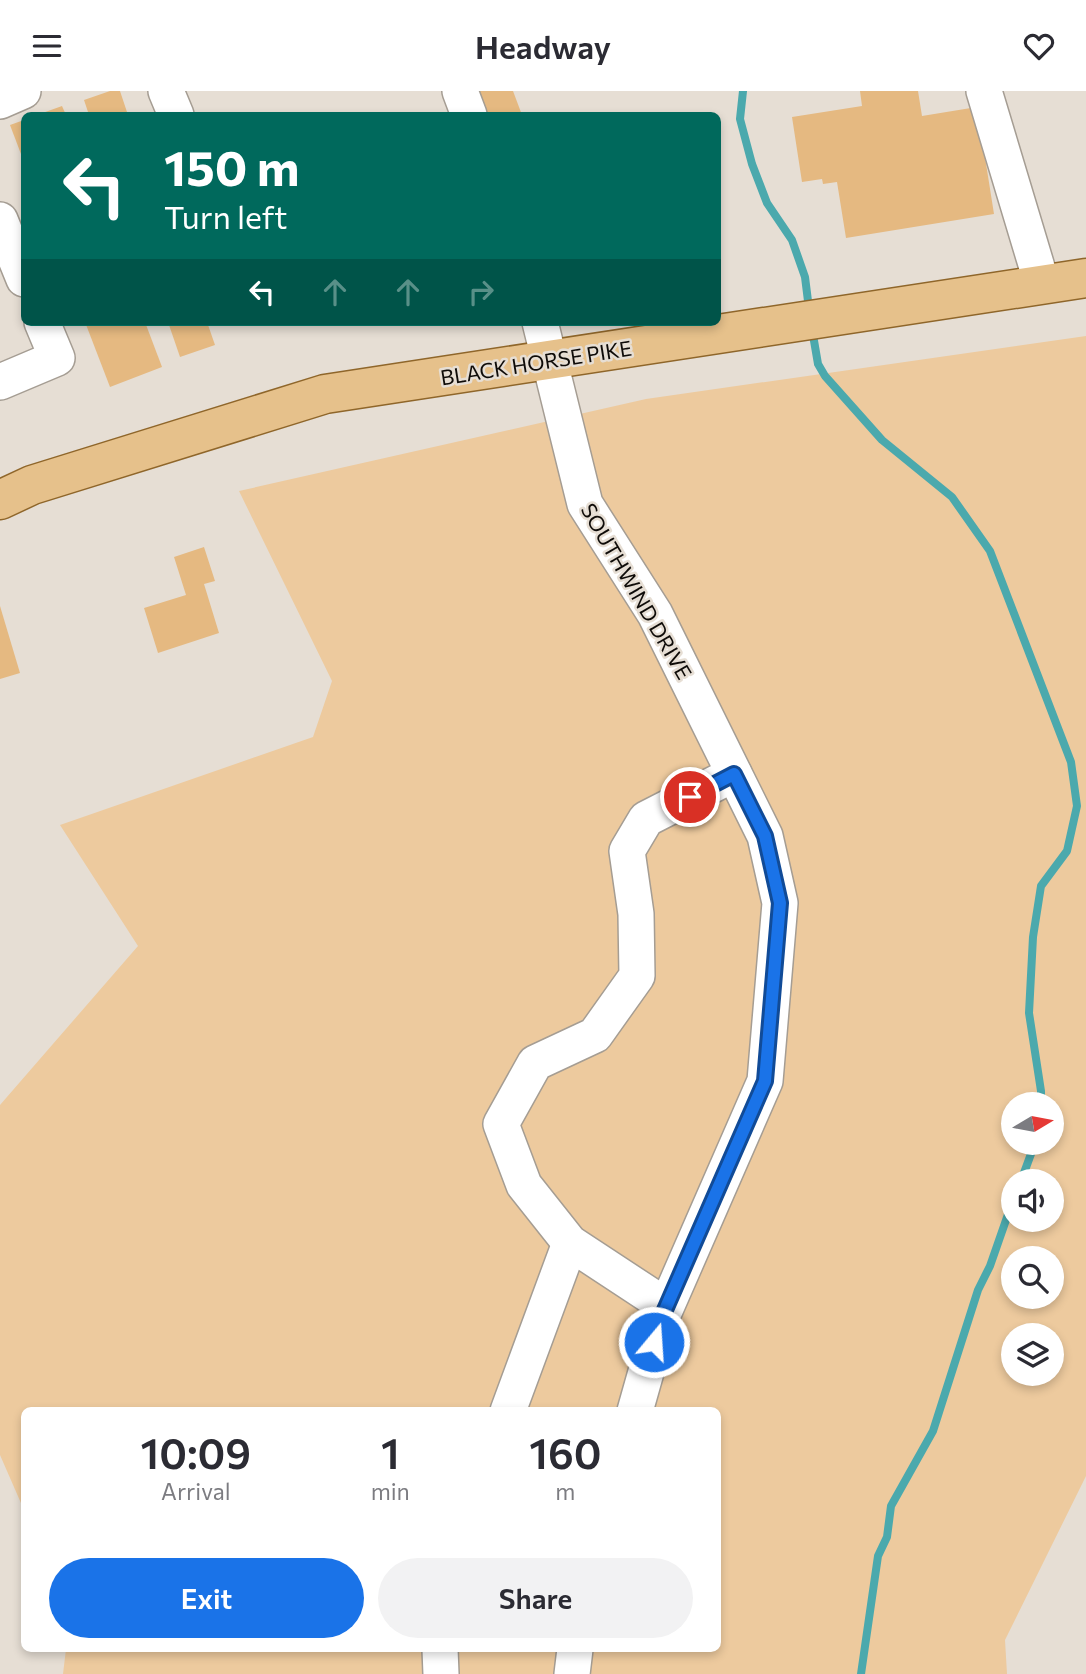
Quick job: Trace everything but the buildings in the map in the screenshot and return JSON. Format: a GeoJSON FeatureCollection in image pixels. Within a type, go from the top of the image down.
{"type":"FeatureCollection","features":[{"type":"Feature","properties":{"kind":"main road","name":"BLACK HORSE PIKE"},"geometry":{"type":"LineString","coordinates":[[0,500],[32,485],[325,394],[1086,278]]}},
{"type":"Feature","properties":{"kind":"street"},"geometry":{"type":"LineString","coordinates":[[166,91],[175,112]]}},
{"type":"Feature","properties":{"kind":"street"},"geometry":{"type":"LineString","coordinates":[[460,91],[468,112]]}},
{"type":"Feature","properties":{"kind":"street"},"geometry":{"type":"LineString","coordinates":[[984,91],[1042,284]]}},
{"type":"Feature","properties":{"kind":"street"},"geometry":{"type":"LineString","coordinates":[[0,220],[21,272]]}},
{"type":"Feature","properties":{"kind":"street"},"geometry":{"type":"LineString","coordinates":[[0,382],[57,358],[44,326]]}},
{"type":"Feature","properties":{"kind":"street","name":"SOUTHWIND DRIVE"},"geometry":{"type":"LineString","coordinates":[[541,326],[584,504],[655,614],[765,836],[780,903],[765,1081],[666,1306],[636,1407]]}},
{"type":"Feature","properties":{"kind":"street"},"geometry":{"type":"LineString","coordinates":[[666,1306],[570,1243],[524,1185],[501,1124],[535,1063],[595,1035],[637,976],[636,914],[627,851],[646,819],[734,774]]}},
{"type":"Feature","properties":{"kind":"street"},"geometry":{"type":"LineString","coordinates":[[509,1407],[570,1243]]}},
{"type":"Feature","properties":{"kind":"street"},"geometry":{"type":"LineString","coordinates":[[440,1652],[441,1674]]}},
{"type":"Feature","properties":{"kind":"street"},"geometry":{"type":"LineString","coordinates":[[572,1674],[575,1652]]}},
{"type":"Feature","properties":{"kind":"shaded area"},"geometry":{"type":"Polygon","coordinates":[[[1086,336],[1086,1476],[1005,1640],[1007,1674],[63,1674],[66,1652],[721,1652],[721,1407],[21,1407],[21,1503],[0,1455],[0,1105],[138,946],[60,825],[313,737],[332,681],[239,491],[646,399],[1086,336]]]}},
{"type":"Feature","properties":{"kind":"waterway"},"geometry":{"type":"LineString","coordinates":[[743,91],[740,119],[752,164],[767,203],[792,240],[805,277],[809,309]]}},
{"type":"Feature","properties":{"kind":"waterway"},"geometry":{"type":"LineString","coordinates":[[812,329],[818,364],[825,376],[882,440],[952,497],[990,551],[1071,762],[1077,806],[1067,851],[1041,886],[1033,937],[1029,1013],[1041,1092]]}},
{"type":"Feature","properties":{"kind":"waterway"},"geometry":{"type":"LineString","coordinates":[[1025,1169],[1031,1155]]}},
{"type":"Feature","properties":{"kind":"waterway"},"geometry":{"type":"LineString","coordinates":[[861,1674],[878,1556],[887,1537],[891,1506],[933,1431],[978,1290],[1002,1232]]}},
{"type":"Feature","properties":{"kind":"route"},"geometry":{"type":"LineString","coordinates":[[654,1342],[661,1319],[765,1081],[780,903],[765,836],[734,774],[690,797]]}}]}
